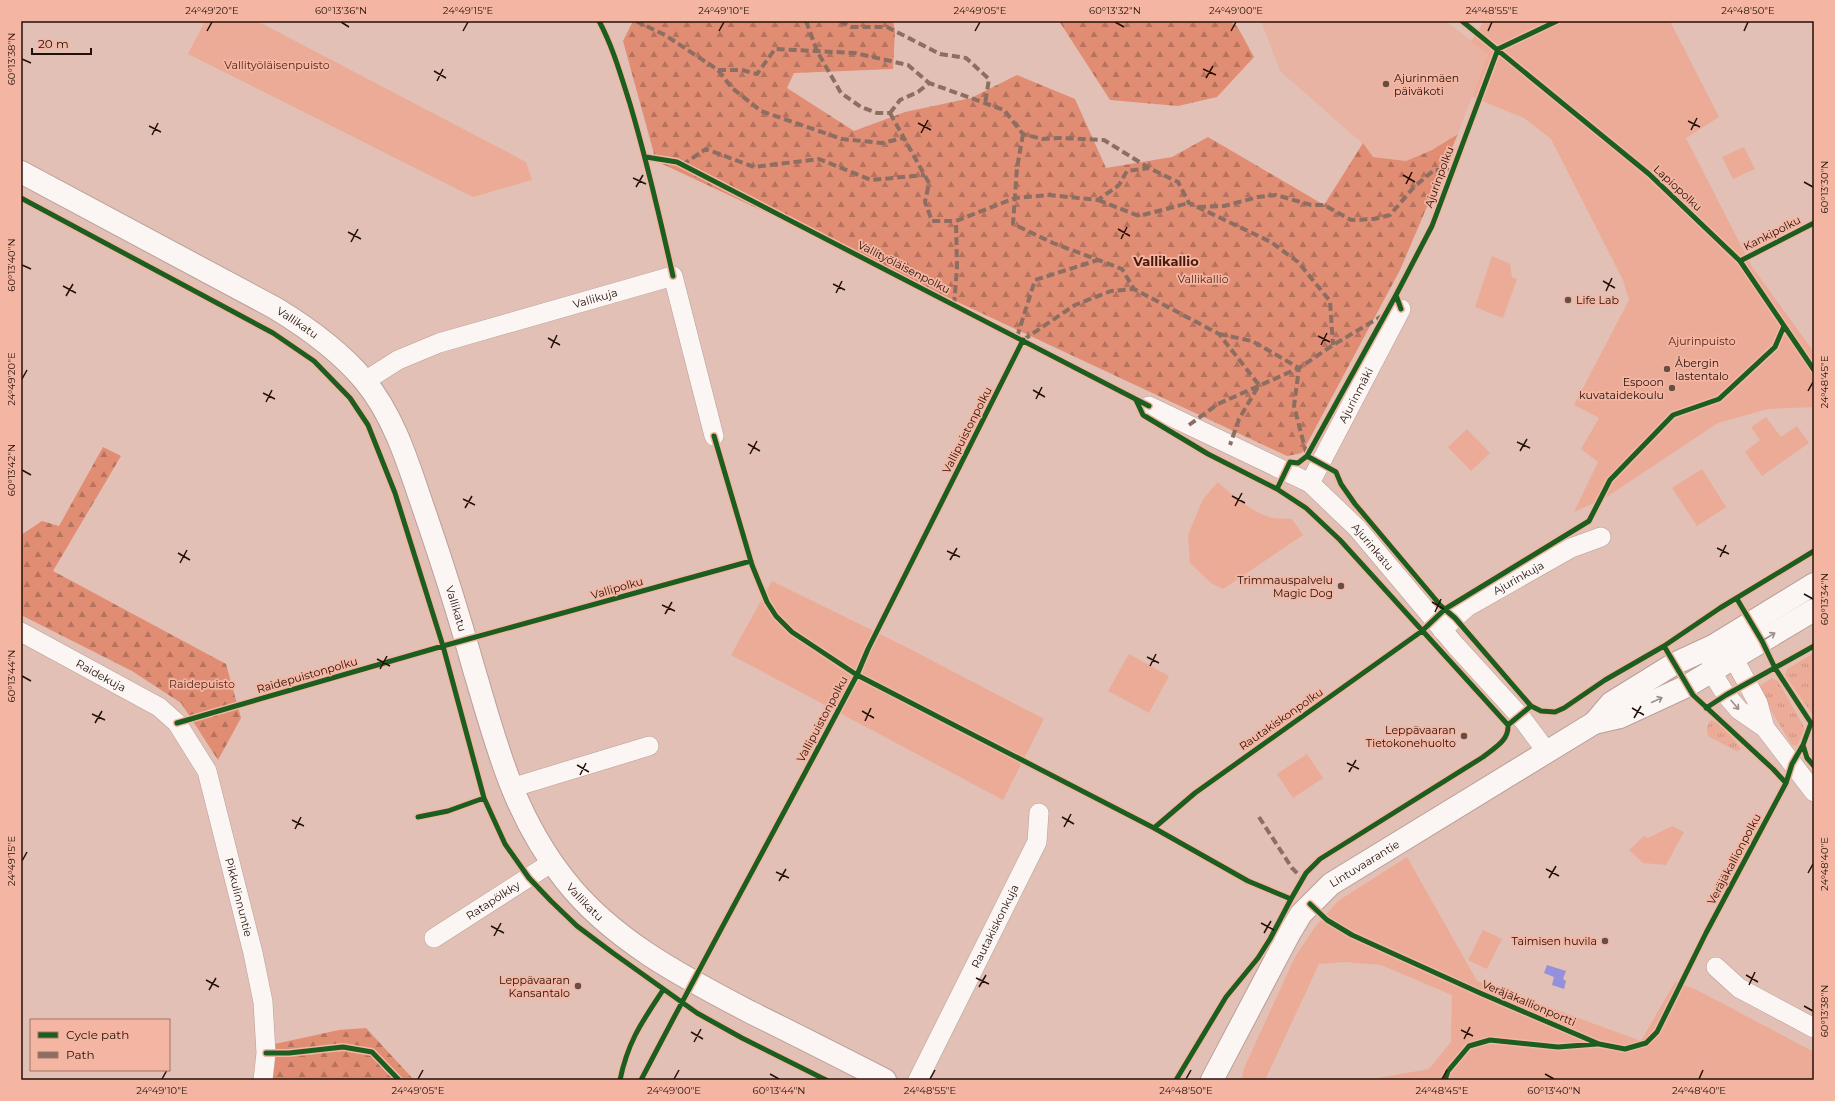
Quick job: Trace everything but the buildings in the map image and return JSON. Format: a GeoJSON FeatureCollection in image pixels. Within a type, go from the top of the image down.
{"type":"FeatureCollection","features":[{"type":"Feature","properties":{"kind":"main road","name":"Vallikatu"},"geometry":{"type":"LineString","coordinates":[[21,172],[303,325],[326,342],[365,381],[387,414],[402,447],[462,628],[501,761],[511,788],[532,830],[551,863],[567,883],[590,907],[640,948],[704,988],[885,1080]]}},
{"type":"Feature","properties":{"kind":"main road","name":"Lintuvaarantie"},"geometry":{"type":"LineString","coordinates":[[1212,1080],[1288,934],[1301,914],[1315,898],[1331,884],[1594,723],[1611,703],[1674,664],[1712,646],[1814,584]]}},
{"type":"Feature","properties":{"kind":"main road","name":"Lintuvaarantie"},"geometry":{"type":"LineString","coordinates":[[1594,723],[1620,717],[1687,686],[1814,610]]}},
{"type":"Feature","properties":{"kind":"street","name":"Vallikuja"},"geometry":{"type":"LineString","coordinates":[[365,381],[398,360],[439,342],[672,276],[714,436]]}},
{"type":"Feature","properties":{"kind":"street","name":"Ajurinmäki"},"geometry":{"type":"LineString","coordinates":[[1310,483],[1402,308]]}},
{"type":"Feature","properties":{"kind":"street","name":"Ajurinkatu"},"geometry":{"type":"LineString","coordinates":[[1149,406],[1310,483],[1357,528],[1442,630],[1520,716],[1547,752]]}},
{"type":"Feature","properties":{"kind":"street","name":"Ajurinkuja"},"geometry":{"type":"LineString","coordinates":[[1442,630],[1467,608],[1571,548],[1601,537]]}},
{"type":"Feature","properties":{"kind":"street","name":"Raidekuja"},"geometry":{"type":"LineString","coordinates":[[21,632],[159,706],[177,723]]}},
{"type":"Feature","properties":{"kind":"street"},"geometry":{"type":"LineString","coordinates":[[1765,728],[1758,703],[1734,659],[1712,646],[1711,671],[1726,695],[1739,710],[1765,728],[1814,792]]}},
{"type":"Feature","properties":{"kind":"street","name":"Pikkulinnuntie"},"geometry":{"type":"LineString","coordinates":[[177,723],[207,771],[253,953],[263,1002],[266,1053],[263,1080]]}},
{"type":"Feature","properties":{"kind":"street"},"geometry":{"type":"LineString","coordinates":[[511,788],[649,746]]}},
{"type":"Feature","properties":{"kind":"street","name":"Rautakiskonkuja"},"geometry":{"type":"LineString","coordinates":[[918,1080],[1037,842],[1038,813]]}},
{"type":"Feature","properties":{"kind":"street","name":"Ratapölkky"},"geometry":{"type":"LineString","coordinates":[[434,938],[551,863]]}},
{"type":"Feature","properties":{"kind":"street"},"geometry":{"type":"LineString","coordinates":[[1716,967],[1739,988],[1814,1028]]}},
{"type":"Feature","properties":{"kind":"shaded area","name":"Ajurinmäen päiväkoti"},"geometry":{"type":"Polygon","coordinates":[[[1261,21],[1446,21],[1488,54],[1458,134],[1432,150],[1406,161],[1373,157],[1362,143],[1280,71],[1261,21]]]}},
{"type":"Feature","properties":{"kind":"shaded area"},"geometry":{"type":"Polygon","coordinates":[[[1547,965],[1566,971],[1563,979],[1566,981],[1564,989],[1552,985],[1554,977],[1544,973],[1547,965]]]}},
{"type":"Feature","properties":{"kind":"green space","name":"Vallityöläisenpuisto"},"geometry":{"type":"Polygon","coordinates":[[[205,21],[257,21],[526,162],[532,180],[473,197],[188,54],[205,21]]]}},
{"type":"Feature","properties":{"kind":"green space","name":"Vallikallio"},"geometry":{"type":"Polygon","coordinates":[[[633,21],[893,21],[895,31],[893,69],[794,73],[787,88],[854,131],[905,112],[971,98],[1017,75],[1075,99],[1106,168],[1172,157],[1208,137],[1324,205],[1363,143],[1373,157],[1406,161],[1432,150],[1458,134],[1400,270],[1302,453],[1287,456],[656,161],[623,41],[633,21]]]}},
{"type":"Feature","properties":{"kind":"green space"},"geometry":{"type":"Polygon","coordinates":[[[1059,21],[1228,21],[1237,26],[1254,57],[1217,97],[1178,106],[1110,100],[1059,21]]]}},
{"type":"Feature","properties":{"kind":"green space","name":"Ajurinpuisto"},"geometry":{"type":"Polygon","coordinates":[[[1484,21],[1670,21],[1719,117],[1686,138],[1752,267],[1814,352],[1814,407],[1768,409],[1718,423],[1605,498],[1574,512],[1598,462],[1581,449],[1599,418],[1574,405],[1629,300],[1623,280],[1551,139],[1524,118],[1472,97],[1488,54],[1471,42],[1484,21]]]}},
{"type":"Feature","properties":{"kind":"green space"},"geometry":{"type":"Polygon","coordinates":[[[1744,147],[1755,169],[1733,179],[1722,157],[1744,147]]]}},
{"type":"Feature","properties":{"kind":"green space"},"geometry":{"type":"Polygon","coordinates":[[[1492,256],[1510,264],[1512,277],[1517,279],[1503,318],[1475,307],[1492,256]]]}},
{"type":"Feature","properties":{"kind":"green space"},"geometry":{"type":"Polygon","coordinates":[[[1766,417],[1781,437],[1797,426],[1809,443],[1762,476],[1745,452],[1760,440],[1751,427],[1766,417]]]}},
{"type":"Feature","properties":{"kind":"green space"},"geometry":{"type":"Polygon","coordinates":[[[1467,429],[1490,453],[1471,471],[1448,447],[1467,429]]]}},
{"type":"Feature","properties":{"kind":"green space","name":"Raidepuisto"},"geometry":{"type":"Polygon","coordinates":[[[103,447],[121,456],[53,571],[226,664],[241,718],[218,760],[181,703],[132,671],[21,615],[21,535],[42,521],[59,526],[103,447]]]}},
{"type":"Feature","properties":{"kind":"green space"},"geometry":{"type":"Polygon","coordinates":[[[1702,469],[1726,507],[1697,526],[1672,488],[1702,469]]]}},
{"type":"Feature","properties":{"kind":"green space"},"geometry":{"type":"Polygon","coordinates":[[[1218,482],[1258,513],[1273,518],[1292,519],[1303,535],[1223,589],[1211,583],[1190,563],[1188,535],[1203,499],[1218,482]]]}},
{"type":"Feature","properties":{"kind":"green space"},"geometry":{"type":"Polygon","coordinates":[[[772,581],[908,648],[1044,719],[1003,800],[731,655],[772,581]]]}},
{"type":"Feature","properties":{"kind":"green space"},"geometry":{"type":"Polygon","coordinates":[[[1814,653],[1814,717],[1785,675],[1787,669],[1814,653]]]}},
{"type":"Feature","properties":{"kind":"green space"},"geometry":{"type":"Polygon","coordinates":[[[1129,654],[1169,676],[1149,713],[1108,691],[1129,654]]]}},
{"type":"Feature","properties":{"kind":"green space"},"geometry":{"type":"Polygon","coordinates":[[[1772,678],[1778,681],[1803,725],[1804,730],[1797,746],[1792,745],[1758,687],[1772,678]]]}},
{"type":"Feature","properties":{"kind":"green space"},"geometry":{"type":"Polygon","coordinates":[[[1711,720],[1727,732],[1741,748],[1740,750],[1736,751],[1708,736],[1707,727],[1711,720]]]}},
{"type":"Feature","properties":{"kind":"green space"},"geometry":{"type":"Polygon","coordinates":[[[1307,754],[1323,778],[1293,798],[1277,774],[1307,754]]]}},
{"type":"Feature","properties":{"kind":"green space"},"geometry":{"type":"Polygon","coordinates":[[[1672,826],[1684,832],[1666,865],[1643,863],[1629,850],[1644,836],[1648,838],[1672,826]]]}},
{"type":"Feature","properties":{"kind":"green space"},"geometry":{"type":"Polygon","coordinates":[[[1407,857],[1477,981],[1641,1041],[1675,982],[1697,990],[1814,1052],[1814,1080],[1375,1080],[1378,1078],[1429,1069],[1451,1042],[1452,995],[1381,965],[1345,962],[1319,964],[1265,1080],[1241,1080],[1245,1066],[1295,957],[1315,927],[1338,901],[1407,857]]]}},
{"type":"Feature","properties":{"kind":"green space"},"geometry":{"type":"Polygon","coordinates":[[[1483,930],[1502,939],[1487,969],[1468,960],[1483,930]]]}},
{"type":"Feature","properties":{"kind":"green space"},"geometry":{"type":"Polygon","coordinates":[[[366,1028],[414,1080],[267,1080],[270,1045],[339,1030],[366,1028]]]}},
{"type":"Feature","properties":{"kind":"marked path"},"geometry":{"type":"LineString","coordinates":[[636,21],[665,35],[718,70],[732,88],[761,111],[842,139],[882,143],[904,138]]}},
{"type":"Feature","properties":{"kind":"marked path"},"geometry":{"type":"LineString","coordinates":[[806,21],[817,51],[841,93],[861,107],[877,113],[890,113]]}},
{"type":"Feature","properties":{"kind":"marked path"},"geometry":{"type":"LineString","coordinates":[[840,21],[851,27],[887,27],[940,54],[966,58],[989,79],[985,104]]}},
{"type":"Feature","properties":{"kind":"marked path"},"geometry":{"type":"LineString","coordinates":[[718,70],[742,70],[757,74],[775,49],[855,53],[908,65],[929,83]]}},
{"type":"Feature","properties":{"kind":"marked path"},"geometry":{"type":"LineString","coordinates":[[890,113],[900,100],[918,92],[929,83],[1004,110],[1023,134],[1042,139],[1060,138],[1104,140],[1149,168],[1178,182],[1189,203],[1271,242],[1298,262],[1330,301],[1333,345]]}},
{"type":"Feature","properties":{"kind":"marked path"},"geometry":{"type":"LineString","coordinates":[[890,113],[929,183],[925,202],[932,221],[956,221],[1015,198],[1049,195],[1098,200],[1119,185],[1127,171],[1149,168]]}},
{"type":"Feature","properties":{"kind":"marked path"},"geometry":{"type":"LineString","coordinates":[[1023,134],[1017,168],[1013,224],[1053,243],[1122,269],[1134,289],[1219,334],[1259,385],[1239,419],[1230,445]]}},
{"type":"Feature","properties":{"kind":"marked path"},"geometry":{"type":"LineString","coordinates":[[682,165],[706,149],[754,167],[819,159],[871,180],[925,175]]}},
{"type":"Feature","properties":{"kind":"marked path"},"geometry":{"type":"LineString","coordinates":[[1198,207],[1224,206],[1258,197],[1276,195],[1311,205],[1324,205],[1351,220],[1374,219],[1390,215],[1414,187],[1434,170],[1452,170]]}},
{"type":"Feature","properties":{"kind":"marked path"},"geometry":{"type":"LineString","coordinates":[[1098,200],[1139,216],[1189,203]]}},
{"type":"Feature","properties":{"kind":"marked path"},"geometry":{"type":"LineString","coordinates":[[954,305],[957,268],[956,221]]}},
{"type":"Feature","properties":{"kind":"marked path"},"geometry":{"type":"LineString","coordinates":[[1017,337],[1035,280],[1098,260]]}},
{"type":"Feature","properties":{"kind":"marked path"},"geometry":{"type":"LineString","coordinates":[[1023,340],[1075,305],[1111,291],[1134,289]]}},
{"type":"Feature","properties":{"kind":"marked path"},"geometry":{"type":"LineString","coordinates":[[1189,425],[1218,404],[1299,368],[1333,345],[1382,316]]}},
{"type":"Feature","properties":{"kind":"marked path"},"geometry":{"type":"LineString","coordinates":[[1219,334],[1252,341],[1299,368],[1294,406],[1307,456]]}},
{"type":"Feature","properties":{"kind":"marked path"},"geometry":{"type":"LineString","coordinates":[[1259,817],[1292,868],[1303,879]]}},
{"type":"Feature","properties":{"kind":"cycle path"},"geometry":{"type":"LineString","coordinates":[[599,21],[613,51],[630,104],[648,168],[673,276]]}},
{"type":"Feature","properties":{"kind":"cycle path","name":"Lapiopolku"},"geometry":{"type":"LineString","coordinates":[[1462,21],[1649,174],[1740,261],[1814,370]]}},
{"type":"Feature","properties":{"kind":"cycle path"},"geometry":{"type":"LineString","coordinates":[[1498,49],[1557,21]]}},
{"type":"Feature","properties":{"kind":"cycle path","name":"Ajurinpolku"},"geometry":{"type":"LineString","coordinates":[[1401,309],[1396,295],[1432,226],[1498,49]]}},
{"type":"Feature","properties":{"kind":"cycle path","name":"Vallityöläisenpolku"},"geometry":{"type":"LineString","coordinates":[[646,157],[677,162],[1149,406]]}},
{"type":"Feature","properties":{"kind":"cycle path"},"geometry":{"type":"LineString","coordinates":[[21,198],[273,333],[314,361],[350,398],[368,425],[395,493],[443,646],[484,798],[505,844],[529,878],[551,901],[577,926],[613,953],[697,1013],[742,1038],[826,1080]]}},
{"type":"Feature","properties":{"kind":"cycle path","name":"Kankipolku"},"geometry":{"type":"LineString","coordinates":[[1740,261],[1814,223]]}},
{"type":"Feature","properties":{"kind":"cycle path"},"geometry":{"type":"LineString","coordinates":[[1277,489],[1290,462],[1298,463],[1307,456],[1396,295]]}},
{"type":"Feature","properties":{"kind":"cycle path","name":"Rautakiskonpolku"},"geometry":{"type":"LineString","coordinates":[[1154,828],[1195,793],[1422,631],[1445,609],[1589,521],[1610,480],[1673,415],[1719,399],[1775,347],[1784,326]]}},
{"type":"Feature","properties":{"kind":"cycle path","name":"Vallipuistonpolku"},"geometry":{"type":"LineString","coordinates":[[641,1080],[857,675],[868,649],[1023,340]]}},
{"type":"Feature","properties":{"kind":"cycle path"},"geometry":{"type":"LineString","coordinates":[[1136,400],[1143,415],[1208,454],[1277,489],[1306,508],[1340,540],[1508,725]]}},
{"type":"Feature","properties":{"kind":"cycle path"},"geometry":{"type":"LineString","coordinates":[[714,436],[752,565],[767,602],[776,616],[792,632],[857,675],[1154,828],[1248,881],[1291,899]]}},
{"type":"Feature","properties":{"kind":"cycle path"},"geometry":{"type":"LineString","coordinates":[[1307,456],[1336,472],[1341,484],[1355,504],[1441,606],[1455,618],[1531,706]]}},
{"type":"Feature","properties":{"kind":"cycle path"},"geometry":{"type":"LineString","coordinates":[[1176,1080],[1226,997],[1258,958],[1270,939],[1306,873],[1320,859],[1483,757],[1500,744],[1508,731],[1508,725],[1531,706],[1541,711],[1555,712],[1564,708],[1605,680],[1664,646],[1720,608],[1814,551]]}},
{"type":"Feature","properties":{"kind":"cycle path","name":"Vallipolku"},"geometry":{"type":"LineString","coordinates":[[177,723],[443,646],[751,561]]}},
{"type":"Feature","properties":{"kind":"cycle path"},"geometry":{"type":"LineString","coordinates":[[1737,599],[1762,641],[1775,668],[1811,723],[1803,745],[1807,758],[1814,766]]}},
{"type":"Feature","properties":{"kind":"cycle path"},"geometry":{"type":"LineString","coordinates":[[1664,646],[1693,695],[1773,769],[1786,783]]}},
{"type":"Feature","properties":{"kind":"cycle path"},"geometry":{"type":"LineString","coordinates":[[1706,708],[1726,695],[1814,646]]}},
{"type":"Feature","properties":{"kind":"cycle path","name":"Veräjäkallionpolku"},"geometry":{"type":"LineString","coordinates":[[1310,904],[1327,920],[1352,935],[1480,993],[1599,1044],[1625,1049],[1646,1043],[1657,1032],[1706,933],[1786,783],[1792,764],[1803,745]]}},
{"type":"Feature","properties":{"kind":"cycle path"},"geometry":{"type":"LineString","coordinates":[[418,817],[448,811],[484,798]]}},
{"type":"Feature","properties":{"kind":"cycle path"},"geometry":{"type":"LineString","coordinates":[[620,1080],[627,1054],[637,1032],[663,990]]}},
{"type":"Feature","properties":{"kind":"cycle path"},"geometry":{"type":"LineString","coordinates":[[1445,1080],[1448,1071],[1469,1046],[1490,1040],[1558,1047],[1597,1044]]}},
{"type":"Feature","properties":{"kind":"cycle path"},"geometry":{"type":"LineString","coordinates":[[266,1053],[289,1053],[343,1047],[372,1052],[399,1080]]}},
{"type":"Feature","properties":{"kind":"place","name":"Ajurinmäen päiväkoti"},"geometry":{"type":"Point","coordinates":[1386,84]}},
{"type":"Feature","properties":{"kind":"place","name":"Life Lab"},"geometry":{"type":"Point","coordinates":[1568,300]}},
{"type":"Feature","properties":{"kind":"place","name":"Åbergin lastentalo"},"geometry":{"type":"Point","coordinates":[1667,369]}},
{"type":"Feature","properties":{"kind":"place","name":"Espoon kuvataidekoulu"},"geometry":{"type":"Point","coordinates":[1672,388]}},
{"type":"Feature","properties":{"kind":"place","name":"Trimmauspalvelu Magic Dog"},"geometry":{"type":"Point","coordinates":[1341,586]}},
{"type":"Feature","properties":{"kind":"place","name":"Leppävaaran Tietokonehuolto"},"geometry":{"type":"Point","coordinates":[1464,736]}},
{"type":"Feature","properties":{"kind":"place","name":"Taimisen huvila"},"geometry":{"type":"Point","coordinates":[1605,941]}},
{"type":"Feature","properties":{"kind":"place","name":"Leppävaaran Kansantalo"},"geometry":{"type":"Point","coordinates":[578,986]}},
{"type":"Feature","properties":{"kind":"district","name":"Vallikallio"},"geometry":{"type":"Point","coordinates":[1166,261]}}]}
